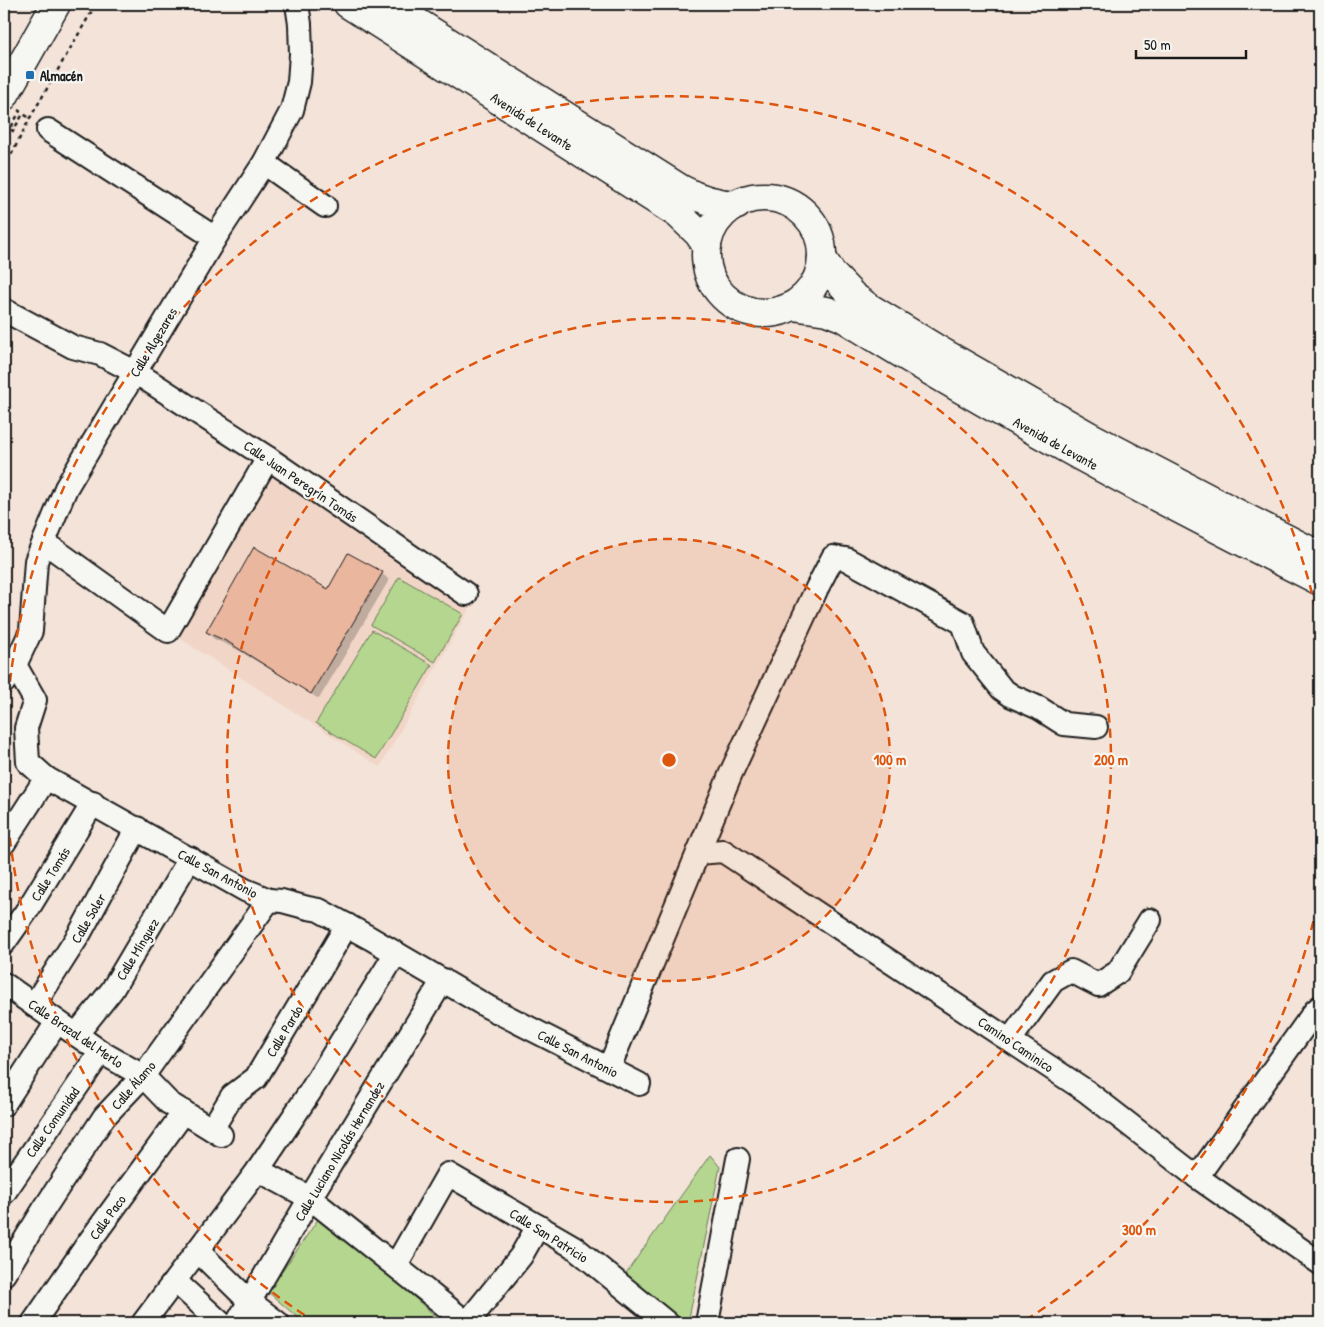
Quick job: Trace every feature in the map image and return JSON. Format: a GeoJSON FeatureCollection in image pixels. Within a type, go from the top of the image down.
{"type":"FeatureCollection","features":[{"type":"Feature","properties":{"kind":"main road","name":"Avenida de Levante"},"geometry":{"type":"LineString","coordinates":[[348,4],[678,214],[698,233],[707,246]]}},
{"type":"Feature","properties":{"kind":"main road","name":"Avenida de Levante"},"geometry":{"type":"LineString","coordinates":[[388,4],[691,195],[713,202],[737,205]]}},
{"type":"Feature","properties":{"kind":"main road"},"geometry":{"type":"LineString","coordinates":[[9,102],[56,5]]}},
{"type":"Feature","properties":{"kind":"main road"},"geometry":{"type":"LineString","coordinates":[[756,198],[781,200],[804,212],[816,228],[822,248],[822,258],[817,280],[811,290],[793,306],[783,310],[762,313],[746,310],[723,296],[711,278],[706,257],[707,246],[714,226],[728,210],[737,205],[756,198]]}},
{"type":"Feature","properties":{"kind":"main road","name":"Avenida de Levante"},"geometry":{"type":"LineString","coordinates":[[822,258],[832,274],[853,296],[940,351],[1089,436],[1320,556]]}},
{"type":"Feature","properties":{"kind":"main road","name":"Avenida de Levante"},"geometry":{"type":"LineString","coordinates":[[793,306],[827,311],[842,317],[928,370],[1077,456],[1320,581]]}},
{"type":"Feature","properties":{"kind":"street","name":"Calle Algezares"},"geometry":{"type":"LineString","coordinates":[[9,674],[31,631],[36,562],[66,488],[215,238],[264,163],[292,110],[299,82],[301,39],[297,4]]}},
{"type":"Feature","properties":{"kind":"street"},"geometry":{"type":"LineString","coordinates":[[39,124],[215,238]]}},
{"type":"Feature","properties":{"kind":"street"},"geometry":{"type":"LineString","coordinates":[[264,163],[325,206]]}},
{"type":"Feature","properties":{"kind":"street","name":"Calle Juan Peregrín Tomás"},"geometry":{"type":"LineString","coordinates":[[4,310],[73,347],[100,354],[135,372],[268,458],[466,594]]}},
{"type":"Feature","properties":{"kind":"street"},"geometry":{"type":"LineString","coordinates":[[44,542],[168,631],[268,458]]}},
{"type":"Feature","properties":{"kind":"street"},"geometry":{"type":"LineString","coordinates":[[609,1068],[731,773],[833,557],[846,559],[963,623],[973,653],[1002,689],[1012,696],[1039,708],[1064,724],[1096,727]]}},
{"type":"Feature","properties":{"kind":"street","name":"Calle San Antonio"},"geometry":{"type":"LineString","coordinates":[[9,674],[35,700],[26,728],[28,762],[46,778],[245,890],[269,900],[282,901],[319,910],[488,1007],[639,1084]]}},
{"type":"Feature","properties":{"kind":"street"},"geometry":{"type":"LineString","coordinates":[[4,843],[46,778]]}},
{"type":"Feature","properties":{"kind":"street","name":"Calle Tomás"},"geometry":{"type":"LineString","coordinates":[[4,942],[28,909],[93,803]]}},
{"type":"Feature","properties":{"kind":"street","name":"Calle Soler"},"geometry":{"type":"LineString","coordinates":[[34,1005],[80,933],[137,828]]}},
{"type":"Feature","properties":{"kind":"street","name":"Camino Caminico"},"geometry":{"type":"LineString","coordinates":[[698,854],[723,851],[1086,1091],[1198,1177],[1320,1263]]}},
{"type":"Feature","properties":{"kind":"street","name":"Calle Mínguez"},"geometry":{"type":"LineString","coordinates":[[76,1034],[112,990],[190,858]]}},
{"type":"Feature","properties":{"kind":"street","name":"Calle Álamo"},"geometry":{"type":"LineString","coordinates":[[4,1274],[104,1117],[143,1076],[269,900]]}},
{"type":"Feature","properties":{"kind":"street"},"geometry":{"type":"LineString","coordinates":[[1010,1040],[1053,981],[1071,972],[1098,985],[1118,972],[1150,920]]}},
{"type":"Feature","properties":{"kind":"street","name":"Calle Pardo"},"geometry":{"type":"LineString","coordinates":[[217,1132],[232,1096],[256,1078],[347,925]]}},
{"type":"Feature","properties":{"kind":"street"},"geometry":{"type":"LineString","coordinates":[[143,1323],[258,1170],[310,1092],[396,953]]}},
{"type":"Feature","properties":{"kind":"street","name":"Calle Luciano Nicolás Hernandez"},"geometry":{"type":"LineString","coordinates":[[237,1323],[310,1198],[443,980]]}},
{"type":"Feature","properties":{"kind":"street","name":"Calle Brazal del Merlo"},"geometry":{"type":"LineString","coordinates":[[4,984],[101,1052],[143,1076],[170,1103],[217,1132]]}},
{"type":"Feature","properties":{"kind":"street"},"geometry":{"type":"LineString","coordinates":[[1198,1177],[1315,1011],[1320,1007]]}},
{"type":"Feature","properties":{"kind":"street"},"geometry":{"type":"LineString","coordinates":[[4,1104],[57,1022]]}},
{"type":"Feature","properties":{"kind":"street","name":"Calle Comunidad"},"geometry":{"type":"LineString","coordinates":[[4,1193],[101,1052]]}},
{"type":"Feature","properties":{"kind":"street","name":"Calle Paco"},"geometry":{"type":"LineString","coordinates":[[34,1323],[89,1242],[184,1112]]}},
{"type":"Feature","properties":{"kind":"street"},"geometry":{"type":"LineString","coordinates":[[707,1323],[738,1159]]}},
{"type":"Feature","properties":{"kind":"street"},"geometry":{"type":"LineString","coordinates":[[258,1170],[310,1198],[467,1323],[521,1256],[538,1226]]}},
{"type":"Feature","properties":{"kind":"street","name":"Calle San Patricio"},"geometry":{"type":"LineString","coordinates":[[396,1265],[448,1174],[574,1247],[667,1323]]}},
{"type":"Feature","properties":{"kind":"street"},"geometry":{"type":"LineString","coordinates":[[198,1251],[249,1301],[278,1323]]}},
{"type":"Feature","properties":{"kind":"street"},"geometry":{"type":"LineString","coordinates":[[175,1281],[221,1323]]}},
{"type":"Feature","properties":{"kind":"path"},"geometry":{"type":"LineString","coordinates":[[4,169],[39,124],[96,4]]}},
{"type":"Feature","properties":{"kind":"path"},"geometry":{"type":"LineString","coordinates":[[9,102],[20,111],[10,129],[13,131],[23,114],[39,124]]}},
{"type":"Feature","properties":{"kind":"shaded area"},"geometry":{"type":"Polygon","coordinates":[[[268,458],[473,602],[380,767],[168,631],[268,458]]]}},
{"type":"Feature","properties":{"kind":"green space"},"geometry":{"type":"Polygon","coordinates":[[[399,577],[463,614],[435,662],[371,625],[399,577]]]}},
{"type":"Feature","properties":{"kind":"green space"},"geometry":{"type":"Polygon","coordinates":[[[372,630],[432,665],[376,759],[316,723],[372,630]]]}},
{"type":"Feature","properties":{"kind":"green space"},"geometry":{"type":"Polygon","coordinates":[[[710,1155],[720,1167],[688,1323],[679,1323],[624,1276],[710,1155]]]}},
{"type":"Feature","properties":{"kind":"green space"},"geometry":{"type":"Polygon","coordinates":[[[321,1215],[441,1321],[440,1323],[304,1323],[268,1292],[321,1215]]]}},
{"type":"Feature","properties":{"kind":"building"},"geometry":{"type":"Polygon","coordinates":[[[254,547],[328,589],[348,553],[383,572],[311,694],[228,642],[206,632],[254,547]]]}},
{"type":"Feature","properties":{"kind":"place","name":"Almacén"},"geometry":{"type":"Point","coordinates":[30,75]}}]}
